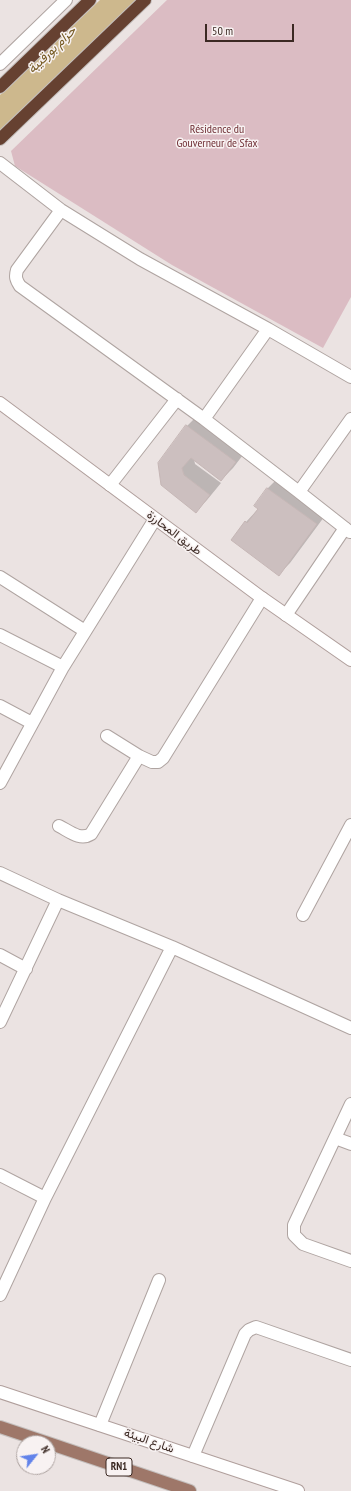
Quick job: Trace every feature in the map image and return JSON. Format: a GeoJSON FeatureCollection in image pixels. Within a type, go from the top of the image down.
{"type":"FeatureCollection","features":[{"type":"Feature","properties":{"kind":"highway"},"geometry":{"type":"LineString","coordinates":[[0,87],[90,0]]}},
{"type":"Feature","properties":{"kind":"highway"},"geometry":{"type":"LineString","coordinates":[[0,139],[145,0]]}},
{"type":"Feature","properties":{"kind":"main road","name":"RN1"},"geometry":{"type":"LineString","coordinates":[[0,1428],[24,1435]]}},
{"type":"Feature","properties":{"kind":"main road"},"geometry":{"type":"LineString","coordinates":[[0,1436],[12,1431]]}},
{"type":"Feature","properties":{"kind":"main road","name":"RN1"},"geometry":{"type":"LineString","coordinates":[[56,1446],[190,1491]]}},
{"type":"Feature","properties":{"kind":"street"},"geometry":{"type":"LineString","coordinates":[[0,64],[66,0]]}},
{"type":"Feature","properties":{"kind":"street"},"geometry":{"type":"LineString","coordinates":[[0,163],[61,210],[159,270],[268,329],[351,377]]}},
{"type":"Feature","properties":{"kind":"street"},"geometry":{"type":"LineString","coordinates":[[61,210],[17,270],[15,279],[17,282],[204,418],[348,530],[286,615]]}},
{"type":"Feature","properties":{"kind":"street"},"geometry":{"type":"LineString","coordinates":[[204,418],[268,329]]}},
{"type":"Feature","properties":{"kind":"street"},"geometry":{"type":"LineString","coordinates":[[110,485],[177,399]]}},
{"type":"Feature","properties":{"kind":"street","name":"طريق المحارزة"},"geometry":{"type":"LineString","coordinates":[[0,403],[262,598],[351,660]]}},
{"type":"Feature","properties":{"kind":"street"},"geometry":{"type":"LineString","coordinates":[[299,492],[351,419]]}},
{"type":"Feature","properties":{"kind":"street"},"geometry":{"type":"LineString","coordinates":[[1,780],[63,667],[155,519]]}},
{"type":"Feature","properties":{"kind":"street"},"geometry":{"type":"LineString","coordinates":[[0,577],[85,631]]}},
{"type":"Feature","properties":{"kind":"street"},"geometry":{"type":"LineString","coordinates":[[107,736],[139,756],[152,762],[158,762],[163,758],[262,598]]}},
{"type":"Feature","properties":{"kind":"street"},"geometry":{"type":"LineString","coordinates":[[0,635],[63,667]]}},
{"type":"Feature","properties":{"kind":"street"},"geometry":{"type":"LineString","coordinates":[[0,706],[32,723]]}},
{"type":"Feature","properties":{"kind":"street"},"geometry":{"type":"LineString","coordinates":[[59,826],[81,837],[86,838],[91,834],[139,756]]}},
{"type":"Feature","properties":{"kind":"street"},"geometry":{"type":"LineString","coordinates":[[303,915],[351,825]]}},
{"type":"Feature","properties":{"kind":"street"},"geometry":{"type":"LineString","coordinates":[[0,873],[58,900],[172,947],[351,1028]]}},
{"type":"Feature","properties":{"kind":"street"},"geometry":{"type":"LineString","coordinates":[[0,1022],[58,900]]}},
{"type":"Feature","properties":{"kind":"street"},"geometry":{"type":"LineString","coordinates":[[0,1295],[45,1198],[172,947]]}},
{"type":"Feature","properties":{"kind":"street"},"geometry":{"type":"LineString","coordinates":[[0,955],[26,969]]}},
{"type":"Feature","properties":{"kind":"street"},"geometry":{"type":"LineString","coordinates":[[351,1104],[294,1225],[294,1235],[303,1244],[351,1261]]}},
{"type":"Feature","properties":{"kind":"street"},"geometry":{"type":"LineString","coordinates":[[335,1138],[351,1144]]}},
{"type":"Feature","properties":{"kind":"street"},"geometry":{"type":"LineString","coordinates":[[0,1175],[45,1198]]}},
{"type":"Feature","properties":{"kind":"street"},"geometry":{"type":"LineString","coordinates":[[100,1425],[159,1280]]}},
{"type":"Feature","properties":{"kind":"street"},"geometry":{"type":"LineString","coordinates":[[193,1456],[245,1334],[249,1330],[256,1326],[351,1360]]}},
{"type":"Feature","properties":{"kind":"street","name":"شارع البيئة"},"geometry":{"type":"LineString","coordinates":[[0,1392],[298,1491]]}},
{"type":"Feature","properties":{"kind":"green space","name":"Résidence du Gouverneur de Sfax"},"geometry":{"type":"Polygon","coordinates":[[[167,0],[351,0],[351,297],[323,348],[172,265],[15,166],[11,151],[167,0]]]}},
{"type":"Feature","properties":{"kind":"water","name":"حزام بورقيبة"},"geometry":{"type":"Polygon","coordinates":[[[100,0],[136,0],[0,131],[0,95],[100,0]]]}},
{"type":"Feature","properties":{"kind":"building"},"geometry":{"type":"Polygon","coordinates":[[[186,425],[236,462],[221,481],[191,458],[182,468],[184,475],[210,495],[196,513],[161,485],[158,463],[186,425]]]}},
{"type":"Feature","properties":{"kind":"building"},"geometry":{"type":"Polygon","coordinates":[[[267,488],[317,524],[279,576],[231,540],[245,521],[247,523],[258,509],[254,506],[267,488]]]}}]}
